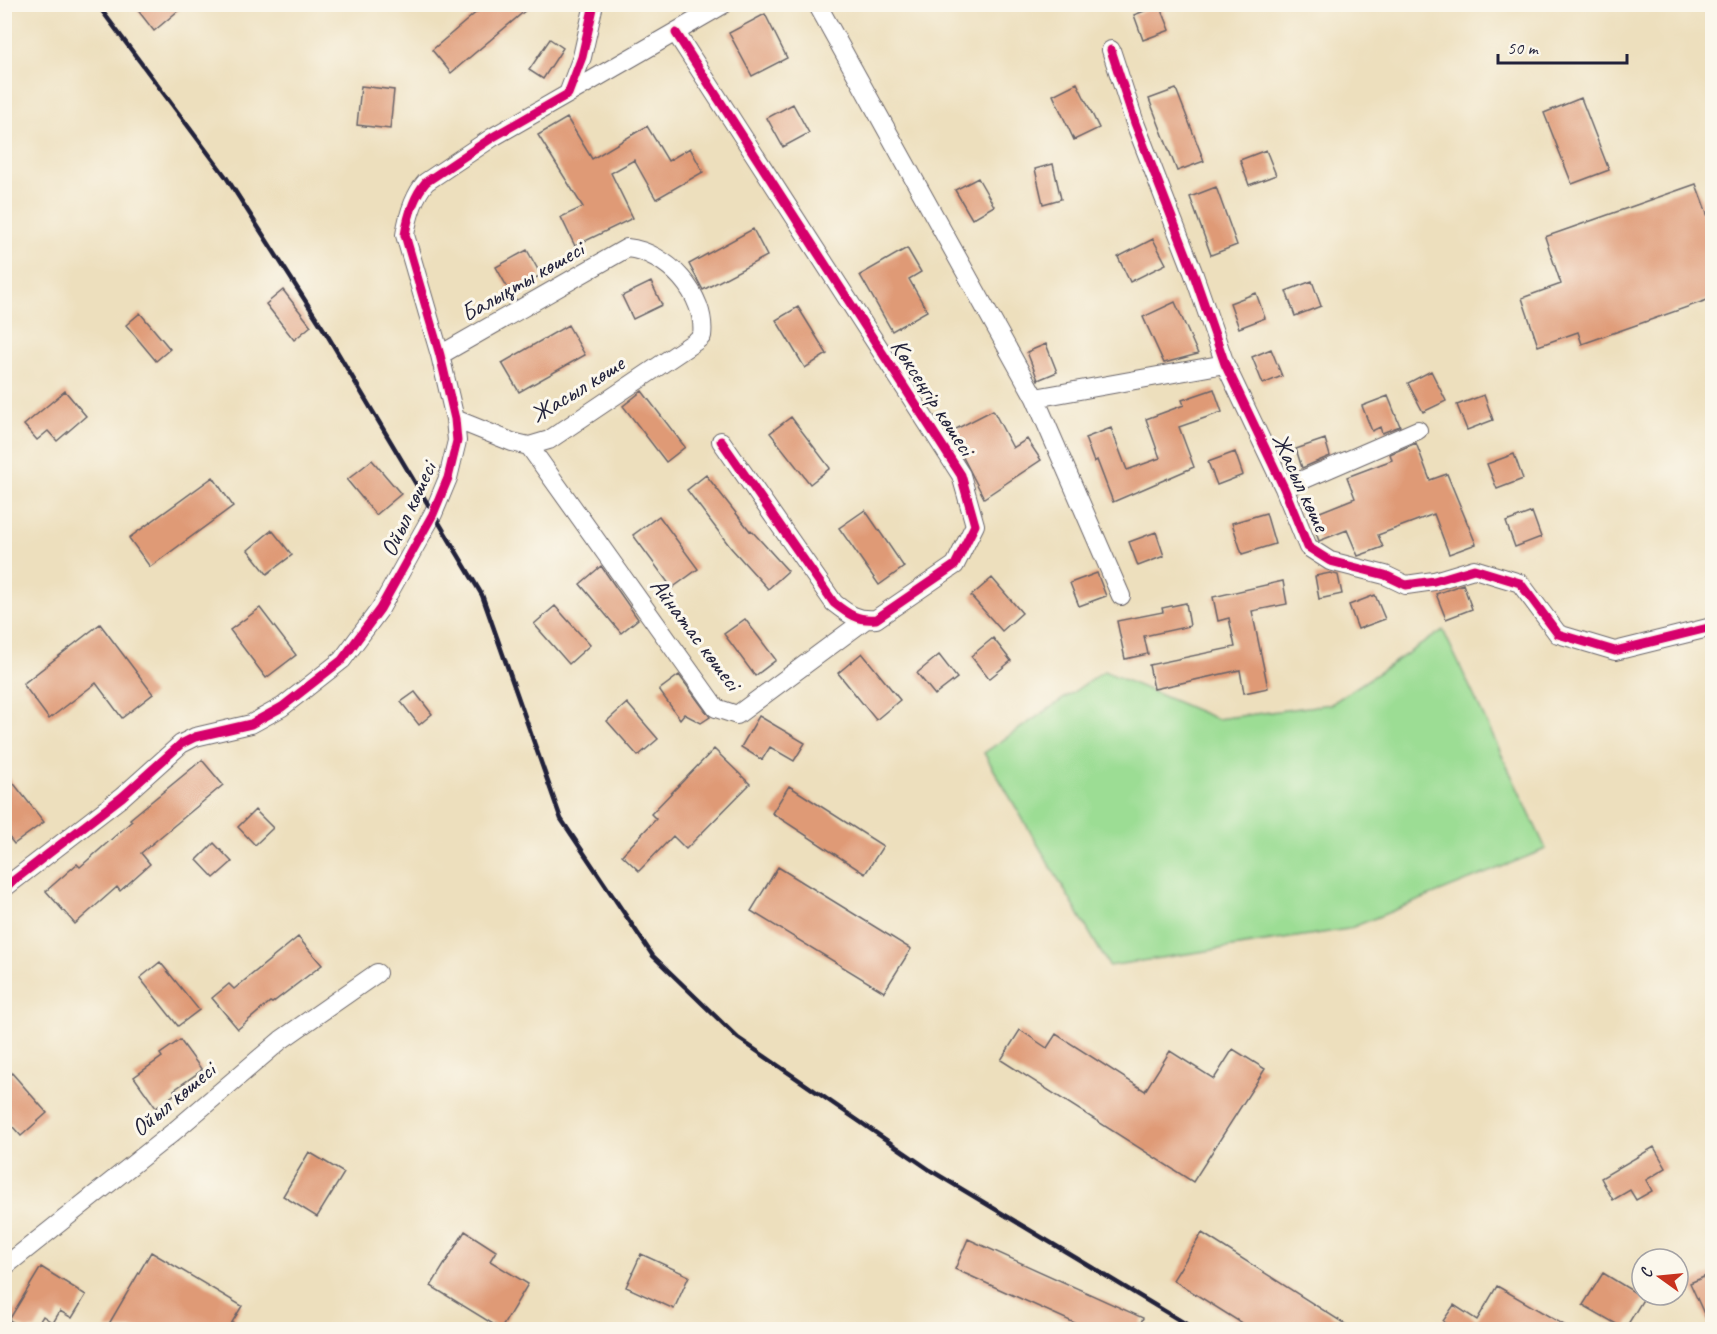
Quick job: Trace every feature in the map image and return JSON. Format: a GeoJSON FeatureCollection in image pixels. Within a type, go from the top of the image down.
{"type":"FeatureCollection","features":[{"type":"Feature","properties":{"kind":"street"},"geometry":{"type":"LineString","coordinates":[[568,94],[582,57],[594,4]]}},
{"type":"Feature","properties":{"kind":"street","name":"Ойыл көшесі"},"geometry":{"type":"LineString","coordinates":[[4,888],[122,797],[181,744],[195,737],[251,724],[282,707],[342,660],[380,609],[433,514],[448,478],[457,441],[455,419],[440,356],[405,235],[408,217],[418,191],[426,182],[493,137],[724,4]]}},
{"type":"Feature","properties":{"kind":"street"},"geometry":{"type":"LineString","coordinates":[[817,4],[1035,398],[1121,596]]}},
{"type":"Feature","properties":{"kind":"street","name":"Көксеңгір көшесі"},"geometry":{"type":"LineString","coordinates":[[676,33],[961,475],[975,525],[963,553],[955,565],[888,612],[876,619],[865,620]]}},
{"type":"Feature","properties":{"kind":"street","name":"Жасыл көше"},"geometry":{"type":"LineString","coordinates":[[1111,51],[1135,123],[1193,272],[1225,364],[1284,488],[1308,547],[1330,561],[1385,575],[1406,585],[1474,569],[1521,583],[1558,634],[1615,651],[1713,627]]}},
{"type":"Feature","properties":{"kind":"street","name":"Жасыл көше"},"geometry":{"type":"LineString","coordinates":[[455,419],[512,442],[530,446],[549,440],[702,336],[704,319],[697,299],[669,267],[653,253],[627,248]]}},
{"type":"Feature","properties":{"kind":"street","name":"Балықты көшесі"},"geometry":{"type":"LineString","coordinates":[[440,356],[627,248]]}},
{"type":"Feature","properties":{"kind":"street"},"geometry":{"type":"LineString","coordinates":[[1035,398],[1225,364]]}},
{"type":"Feature","properties":{"kind":"street"},"geometry":{"type":"LineString","coordinates":[[1284,488],[1419,430]]}},
{"type":"Feature","properties":{"kind":"street"},"geometry":{"type":"LineString","coordinates":[[721,441],[834,603],[851,616],[865,620]]}},
{"type":"Feature","properties":{"kind":"street","name":"Айнатас көшесі"},"geometry":{"type":"LineString","coordinates":[[530,446],[716,708],[737,715],[865,620]]}},
{"type":"Feature","properties":{"kind":"street","name":"Ойыл көшесі"},"geometry":{"type":"LineString","coordinates":[[4,1267],[171,1134],[281,1040],[377,974]]}},
{"type":"Feature","properties":{"kind":"green space"},"geometry":{"type":"Polygon","coordinates":[[[1443,630],[1546,849],[1348,929],[1109,966],[984,753],[1104,671],[1217,719],[1331,704],[1443,630]]]}},
{"type":"Feature","properties":{"kind":"building"},"geometry":{"type":"Polygon","coordinates":[[[133,4],[186,4],[154,31],[133,4]]]}},
{"type":"Feature","properties":{"kind":"building"},"geometry":{"type":"Polygon","coordinates":[[[486,4],[533,4],[451,73],[432,50],[486,4]]]}},
{"type":"Feature","properties":{"kind":"building"},"geometry":{"type":"Polygon","coordinates":[[[1160,5],[1170,30],[1143,40],[1134,15],[1160,5]]]}},
{"type":"Feature","properties":{"kind":"building"},"geometry":{"type":"Polygon","coordinates":[[[765,14],[787,58],[752,76],[729,33],[765,14]]]}},
{"type":"Feature","properties":{"kind":"building"},"geometry":{"type":"Polygon","coordinates":[[[550,39],[563,48],[543,79],[529,70],[550,39]]]}},
{"type":"Feature","properties":{"kind":"building"},"geometry":{"type":"Polygon","coordinates":[[[1077,83],[1099,128],[1074,140],[1053,95],[1077,83]]]}},
{"type":"Feature","properties":{"kind":"building"},"geometry":{"type":"Polygon","coordinates":[[[361,86],[394,90],[390,129],[357,125],[361,86]]]}},
{"type":"Feature","properties":{"kind":"building"},"geometry":{"type":"Polygon","coordinates":[[[1176,89],[1204,161],[1177,171],[1149,99],[1176,89]]]}},
{"type":"Feature","properties":{"kind":"building"},"geometry":{"type":"Polygon","coordinates":[[[1581,98],[1609,170],[1572,184],[1544,113],[1581,98]]]}},
{"type":"Feature","properties":{"kind":"building"},"geometry":{"type":"Polygon","coordinates":[[[793,104],[809,133],[783,147],[767,118],[793,104]]]}},
{"type":"Feature","properties":{"kind":"building"},"geometry":{"type":"Polygon","coordinates":[[[567,118],[592,159],[647,126],[668,161],[690,148],[703,172],[656,199],[634,160],[611,173],[633,218],[575,246],[561,217],[583,207],[538,135],[567,118]]]}},
{"type":"Feature","properties":{"kind":"building"},"geometry":{"type":"Polygon","coordinates":[[[1266,150],[1276,175],[1249,185],[1240,160],[1266,150]]]}},
{"type":"Feature","properties":{"kind":"building"},"geometry":{"type":"Polygon","coordinates":[[[1053,164],[1061,199],[1043,204],[1035,169],[1053,164]]]}},
{"type":"Feature","properties":{"kind":"building"},"geometry":{"type":"Polygon","coordinates":[[[978,178],[994,206],[972,219],[955,190],[978,178]]]}},
{"type":"Feature","properties":{"kind":"building"},"geometry":{"type":"Polygon","coordinates":[[[1696,184],[1713,230],[1713,298],[1582,344],[1578,332],[1538,346],[1522,298],[1561,284],[1545,237],[1696,184]]]}},
{"type":"Feature","properties":{"kind":"building"},"geometry":{"type":"Polygon","coordinates":[[[1216,187],[1237,245],[1211,255],[1190,197],[1216,187]]]}},
{"type":"Feature","properties":{"kind":"building"},"geometry":{"type":"Polygon","coordinates":[[[753,229],[767,256],[703,290],[689,264],[753,229]]]}},
{"type":"Feature","properties":{"kind":"building"},"geometry":{"type":"Polygon","coordinates":[[[1153,239],[1166,264],[1130,282],[1118,257],[1153,239]]]}},
{"type":"Feature","properties":{"kind":"building"},"geometry":{"type":"Polygon","coordinates":[[[907,248],[921,272],[909,279],[927,311],[892,331],[860,275],[907,248]]]}},
{"type":"Feature","properties":{"kind":"building"},"geometry":{"type":"Polygon","coordinates":[[[527,250],[541,275],[510,292],[496,267],[527,250]]]}},
{"type":"Feature","properties":{"kind":"building"},"geometry":{"type":"Polygon","coordinates":[[[1312,281],[1321,306],[1295,316],[1286,291],[1312,281]]]}},
{"type":"Feature","properties":{"kind":"building"},"geometry":{"type":"Polygon","coordinates":[[[651,282],[662,305],[633,319],[622,296],[651,282]]]}},
{"type":"Feature","properties":{"kind":"building"},"geometry":{"type":"Polygon","coordinates":[[[283,290],[311,326],[294,340],[266,304],[283,290]]]}},
{"type":"Feature","properties":{"kind":"building"},"geometry":{"type":"Polygon","coordinates":[[[1256,293],[1265,318],[1239,328],[1230,303],[1256,293]]]}},
{"type":"Feature","properties":{"kind":"building"},"geometry":{"type":"Polygon","coordinates":[[[1175,302],[1198,354],[1164,363],[1143,317],[1175,302]]]}},
{"type":"Feature","properties":{"kind":"building"},"geometry":{"type":"Polygon","coordinates":[[[798,307],[827,354],[805,368],[776,320],[798,307]]]}},
{"type":"Feature","properties":{"kind":"building"},"geometry":{"type":"Polygon","coordinates":[[[140,313],[170,349],[156,361],[126,325],[140,313]]]}},
{"type":"Feature","properties":{"kind":"building"},"geometry":{"type":"Polygon","coordinates":[[[568,325],[585,355],[519,392],[502,363],[568,325]]]}},
{"type":"Feature","properties":{"kind":"building"},"geometry":{"type":"Polygon","coordinates":[[[1046,344],[1057,372],[1038,380],[1027,352],[1046,344]]]}},
{"type":"Feature","properties":{"kind":"building"},"geometry":{"type":"Polygon","coordinates":[[[1271,349],[1282,376],[1263,384],[1252,357],[1271,349]]]}},
{"type":"Feature","properties":{"kind":"building"},"geometry":{"type":"Polygon","coordinates":[[[1431,371],[1446,401],[1423,412],[1408,383],[1431,371]]]}},
{"type":"Feature","properties":{"kind":"building"},"geometry":{"type":"Polygon","coordinates":[[[1214,389],[1222,412],[1179,427],[1194,467],[1113,502],[1097,460],[1094,462],[1085,438],[1111,428],[1127,470],[1160,458],[1146,419],[1184,405],[1182,400],[1214,389]]]}},
{"type":"Feature","properties":{"kind":"building"},"geometry":{"type":"Polygon","coordinates":[[[65,391],[86,416],[57,441],[48,431],[37,440],[24,425],[65,391]]]}},
{"type":"Feature","properties":{"kind":"building"},"geometry":{"type":"Polygon","coordinates":[[[642,391],[685,447],[666,462],[623,406],[642,391]]]}},
{"type":"Feature","properties":{"kind":"building"},"geometry":{"type":"Polygon","coordinates":[[[1484,395],[1493,420],[1467,430],[1457,405],[1484,395]]]}},
{"type":"Feature","properties":{"kind":"building"},"geometry":{"type":"Polygon","coordinates":[[[1388,396],[1400,426],[1382,433],[1380,427],[1372,431],[1362,406],[1388,396]]]}},
{"type":"Feature","properties":{"kind":"building"},"geometry":{"type":"Polygon","coordinates":[[[993,410],[1013,448],[1027,439],[1041,460],[984,498],[950,432],[993,410]]]}},
{"type":"Feature","properties":{"kind":"building"},"geometry":{"type":"Polygon","coordinates":[[[791,417],[830,468],[810,484],[770,433],[791,417]]]}},
{"type":"Feature","properties":{"kind":"building"},"geometry":{"type":"Polygon","coordinates":[[[1325,439],[1330,456],[1302,468],[1296,449],[1325,439]]]}},
{"type":"Feature","properties":{"kind":"building"},"geometry":{"type":"Polygon","coordinates":[[[1416,443],[1430,480],[1447,474],[1476,544],[1449,554],[1434,514],[1378,535],[1383,547],[1358,556],[1347,530],[1319,541],[1310,516],[1355,498],[1347,477],[1392,460],[1390,454],[1416,443]]]}},
{"type":"Feature","properties":{"kind":"building"},"geometry":{"type":"Polygon","coordinates":[[[1235,452],[1243,475],[1217,485],[1208,462],[1235,452]]]}},
{"type":"Feature","properties":{"kind":"building"},"geometry":{"type":"Polygon","coordinates":[[[1514,454],[1523,479],[1497,489],[1487,464],[1514,454]]]}},
{"type":"Feature","properties":{"kind":"building"},"geometry":{"type":"Polygon","coordinates":[[[372,460],[401,494],[376,515],[347,480],[372,460]]]}},
{"type":"Feature","properties":{"kind":"building"},"geometry":{"type":"Polygon","coordinates":[[[706,475],[750,531],[788,571],[768,589],[731,548],[687,490],[706,475]]]}},
{"type":"Feature","properties":{"kind":"building"},"geometry":{"type":"Polygon","coordinates":[[[213,477],[233,506],[150,567],[129,538],[213,477]]]}},
{"type":"Feature","properties":{"kind":"building"},"geometry":{"type":"Polygon","coordinates":[[[865,510],[904,567],[879,585],[839,528],[865,510]]]}},
{"type":"Feature","properties":{"kind":"building"},"geometry":{"type":"Polygon","coordinates":[[[1532,512],[1541,537],[1515,547],[1506,522],[1532,512]]]}},
{"type":"Feature","properties":{"kind":"building"},"geometry":{"type":"Polygon","coordinates":[[[1266,513],[1275,544],[1242,554],[1232,523],[1266,513]]]}},
{"type":"Feature","properties":{"kind":"building"},"geometry":{"type":"Polygon","coordinates":[[[659,516],[698,569],[672,588],[633,535],[659,516]]]}},
{"type":"Feature","properties":{"kind":"building"},"geometry":{"type":"Polygon","coordinates":[[[272,530],[292,555],[267,574],[248,550],[272,530]]]}},
{"type":"Feature","properties":{"kind":"building"},"geometry":{"type":"Polygon","coordinates":[[[1156,532],[1164,556],[1138,566],[1129,542],[1156,532]]]}},
{"type":"Feature","properties":{"kind":"building"},"geometry":{"type":"Polygon","coordinates":[[[601,566],[638,619],[621,633],[580,584],[601,566]]]}},
{"type":"Feature","properties":{"kind":"building"},"geometry":{"type":"Polygon","coordinates":[[[1097,573],[1106,596],[1079,606],[1070,583],[1097,573]]]}},
{"type":"Feature","properties":{"kind":"building"},"geometry":{"type":"Polygon","coordinates":[[[1330,573],[1338,575],[1342,594],[1319,599],[1315,576],[1330,573]]]}},
{"type":"Feature","properties":{"kind":"building"},"geometry":{"type":"Polygon","coordinates":[[[992,578],[1022,613],[1002,631],[971,596],[992,578]]]}},
{"type":"Feature","properties":{"kind":"building"},"geometry":{"type":"Polygon","coordinates":[[[1283,581],[1287,604],[1252,611],[1268,688],[1244,693],[1240,670],[1154,689],[1149,665],[1235,647],[1229,618],[1218,621],[1213,597],[1283,581]]]}},
{"type":"Feature","properties":{"kind":"building"},"geometry":{"type":"Polygon","coordinates":[[[1463,584],[1472,609],[1446,619],[1436,594],[1463,584]]]}},
{"type":"Feature","properties":{"kind":"building"},"geometry":{"type":"Polygon","coordinates":[[[1375,595],[1385,619],[1358,629],[1349,605],[1375,595]]]}},
{"type":"Feature","properties":{"kind":"building"},"geometry":{"type":"Polygon","coordinates":[[[1186,603],[1190,626],[1144,636],[1148,654],[1125,659],[1117,621],[1163,612],[1162,608],[1186,603]]]}},
{"type":"Feature","properties":{"kind":"building"},"geometry":{"type":"Polygon","coordinates":[[[555,606],[590,645],[569,664],[534,624],[555,606]]]}},
{"type":"Feature","properties":{"kind":"building"},"geometry":{"type":"Polygon","coordinates":[[[260,608],[296,655],[266,678],[230,630],[260,608]]]}},
{"type":"Feature","properties":{"kind":"building"},"geometry":{"type":"Polygon","coordinates":[[[745,619],[776,660],[755,676],[724,634],[745,619]]]}},
{"type":"Feature","properties":{"kind":"building"},"geometry":{"type":"Polygon","coordinates":[[[100,624],[153,694],[122,718],[96,683],[49,719],[23,684],[100,624]]]}},
{"type":"Feature","properties":{"kind":"building"},"geometry":{"type":"Polygon","coordinates":[[[993,638],[1011,661],[989,679],[971,656],[993,638]]]}},
{"type":"Feature","properties":{"kind":"building"},"geometry":{"type":"Polygon","coordinates":[[[862,653],[900,700],[876,720],[838,673],[862,653]]]}},
{"type":"Feature","properties":{"kind":"building"},"geometry":{"type":"Polygon","coordinates":[[[939,655],[957,678],[935,695],[917,673],[939,655]]]}},
{"type":"Feature","properties":{"kind":"building"},"geometry":{"type":"Polygon","coordinates":[[[679,675],[710,717],[701,723],[684,714],[680,719],[659,690],[679,675]]]}},
{"type":"Feature","properties":{"kind":"building"},"geometry":{"type":"Polygon","coordinates":[[[415,692],[432,714],[419,725],[401,702],[415,692]]]}},
{"type":"Feature","properties":{"kind":"building"},"geometry":{"type":"Polygon","coordinates":[[[627,703],[658,739],[638,756],[607,721],[627,703]]]}},
{"type":"Feature","properties":{"kind":"building"},"geometry":{"type":"Polygon","coordinates":[[[759,716],[805,743],[794,761],[770,747],[762,760],[741,747],[759,716]]]}},
{"type":"Feature","properties":{"kind":"building"},"geometry":{"type":"Polygon","coordinates":[[[714,749],[750,784],[686,849],[673,836],[639,871],[622,855],[656,819],[651,814],[714,749]]]}},
{"type":"Feature","properties":{"kind":"building"},"geometry":{"type":"Polygon","coordinates":[[[202,760],[223,785],[141,853],[150,864],[120,891],[117,887],[75,924],[46,891],[77,864],[80,867],[132,821],[130,819],[202,760]]]}},
{"type":"Feature","properties":{"kind":"building"},"geometry":{"type":"Polygon","coordinates":[[[4,771],[44,822],[14,844],[4,831],[4,771]]]}},
{"type":"Feature","properties":{"kind":"building"},"geometry":{"type":"Polygon","coordinates":[[[789,786],[883,846],[865,874],[772,813],[789,786]]]}},
{"type":"Feature","properties":{"kind":"building"},"geometry":{"type":"Polygon","coordinates":[[[255,810],[273,828],[255,845],[238,827],[255,810]]]}},
{"type":"Feature","properties":{"kind":"building"},"geometry":{"type":"Polygon","coordinates":[[[214,843],[232,862],[214,878],[197,860],[214,843]]]}},
{"type":"Feature","properties":{"kind":"building"},"geometry":{"type":"Polygon","coordinates":[[[778,867],[911,949],[884,992],[751,911],[778,867]]]}},
{"type":"Feature","properties":{"kind":"building"},"geometry":{"type":"Polygon","coordinates":[[[298,937],[322,965],[272,1003],[270,1002],[238,1029],[212,998],[229,984],[234,989],[298,937]]]}},
{"type":"Feature","properties":{"kind":"building"},"geometry":{"type":"Polygon","coordinates":[[[160,962],[199,1010],[178,1026],[140,978],[160,962]]]}},
{"type":"Feature","properties":{"kind":"building"},"geometry":{"type":"Polygon","coordinates":[[[1020,1030],[1047,1048],[1056,1034],[1145,1091],[1170,1051],[1214,1079],[1233,1049],[1265,1069],[1193,1182],[1001,1060],[1020,1030]]]}},
{"type":"Feature","properties":{"kind":"building"},"geometry":{"type":"Polygon","coordinates":[[[180,1040],[202,1070],[174,1090],[176,1093],[156,1108],[134,1077],[162,1057],[160,1054],[180,1040]]]}},
{"type":"Feature","properties":{"kind":"building"},"geometry":{"type":"Polygon","coordinates":[[[4,1064],[47,1113],[21,1136],[4,1117],[4,1064]]]}},
{"type":"Feature","properties":{"kind":"building"},"geometry":{"type":"Polygon","coordinates":[[[1654,1147],[1666,1168],[1646,1180],[1652,1191],[1636,1200],[1630,1190],[1613,1200],[1601,1178],[1654,1147]]]}},
{"type":"Feature","properties":{"kind":"building"},"geometry":{"type":"Polygon","coordinates":[[[309,1152],[344,1173],[317,1217],[283,1196],[309,1152]]]}},
{"type":"Feature","properties":{"kind":"building"},"geometry":{"type":"Polygon","coordinates":[[[465,1231],[496,1251],[490,1261],[528,1284],[501,1329],[431,1286],[465,1231]]]}},
{"type":"Feature","properties":{"kind":"building"},"geometry":{"type":"Polygon","coordinates":[[[1202,1233],[1353,1329],[1251,1329],[1173,1280],[1202,1233]]]}},
{"type":"Feature","properties":{"kind":"building"},"geometry":{"type":"Polygon","coordinates":[[[968,1239],[1143,1318],[1138,1329],[1088,1329],[955,1269],[968,1239]]]}},
{"type":"Feature","properties":{"kind":"building"},"geometry":{"type":"Polygon","coordinates":[[[151,1252],[242,1306],[228,1329],[106,1329],[151,1252]]]}},
{"type":"Feature","properties":{"kind":"building"},"geometry":{"type":"Polygon","coordinates":[[[641,1254],[689,1276],[674,1309],[626,1287],[641,1254]]]}},
{"type":"Feature","properties":{"kind":"building"},"geometry":{"type":"Polygon","coordinates":[[[41,1267],[86,1295],[72,1318],[60,1311],[53,1323],[43,1316],[35,1329],[25,1329],[9,1320],[41,1267]]]}},
{"type":"Feature","properties":{"kind":"building"},"geometry":{"type":"Polygon","coordinates":[[[1603,1273],[1630,1289],[1630,1307],[1638,1307],[1625,1329],[1583,1305],[1603,1273]]]}},
{"type":"Feature","properties":{"kind":"building"},"geometry":{"type":"Polygon","coordinates":[[[1713,1273],[1713,1329],[1711,1329],[1690,1283],[1713,1273]]]}},
{"type":"Feature","properties":{"kind":"building"},"geometry":{"type":"Polygon","coordinates":[[[1497,1286],[1571,1329],[1455,1329],[1443,1321],[1454,1305],[1477,1320],[1497,1286]]]}},
{"type":"Feature","properties":{"kind":"railway"},"geometry":{"type":"LineString","coordinates":[[97,4],[226,177],[326,333],[482,595],[561,819],[653,956],[738,1038],[930,1170],[1196,1330]]}},
{"type":"Feature","properties":{"kind":"cycle path"},"geometry":{"type":"LineString","coordinates":[[4,888],[122,797],[181,744],[195,737],[251,724],[282,707],[342,660],[380,609],[433,514],[448,478],[457,441],[455,419],[440,355],[405,235],[412,207],[426,182],[493,137],[568,94],[582,57],[594,4]]}},
{"type":"Feature","properties":{"kind":"cycle path"},"geometry":{"type":"LineString","coordinates":[[676,33],[961,475],[975,525],[955,565],[876,619],[858,618],[834,603],[721,441]]}},
{"type":"Feature","properties":{"kind":"cycle path"},"geometry":{"type":"LineString","coordinates":[[1111,50],[1135,123],[1193,272],[1225,364],[1284,488],[1308,547],[1330,561],[1385,575],[1406,585],[1434,581],[1474,569],[1520,583],[1558,634],[1615,651],[1712,627]]}}]}
